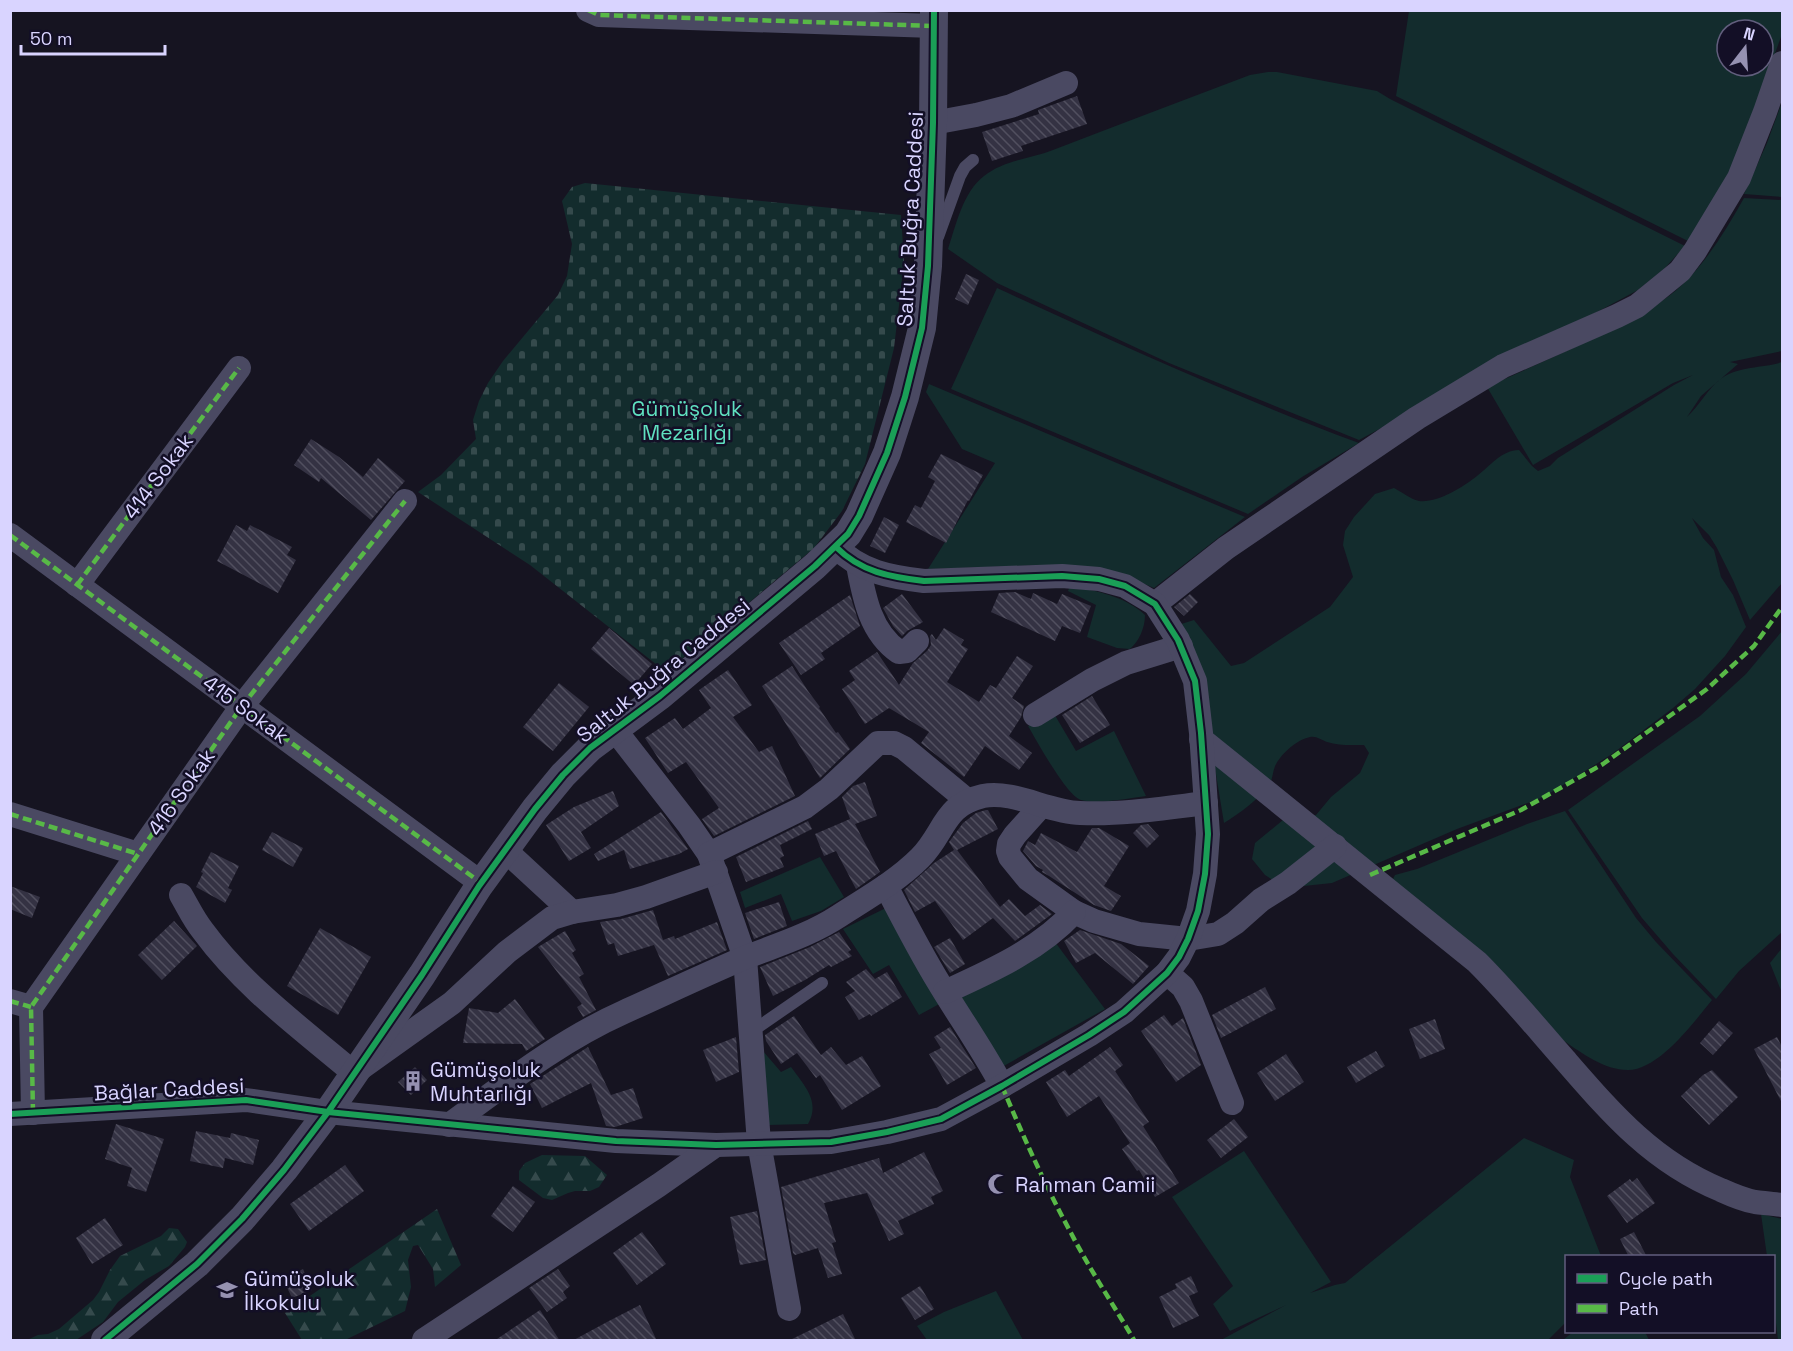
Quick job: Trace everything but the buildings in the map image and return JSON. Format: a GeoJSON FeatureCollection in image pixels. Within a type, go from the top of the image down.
{"type":"FeatureCollection","features":[{"type":"Feature","properties":{"kind":"street"},"geometry":{"type":"LineString","coordinates":[[588,10],[599,15],[934,18]]}},
{"type":"Feature","properties":{"kind":"street","name":"Saltuk Buğra Caddesi"},"geometry":{"type":"LineString","coordinates":[[105,1341],[197,1264],[284,1170],[328,1112],[422,975],[481,883],[562,775],[590,748],[660,696],[836,547],[848,534],[859,516],[887,453],[905,397],[922,328],[928,266],[934,18]]}},
{"type":"Feature","properties":{"kind":"street"},"geometry":{"type":"LineString","coordinates":[[836,547],[858,565],[888,576],[924,581],[1062,576],[1099,579],[1125,586],[1155,604],[1226,548],[1417,418],[1503,366],[1636,306],[1680,271],[1704,238],[1739,178],[1766,112],[1782,63]]}},
{"type":"Feature","properties":{"kind":"street"},"geometry":{"type":"LineString","coordinates":[[933,123],[976,116],[1011,106],[1066,82]]}},
{"type":"Feature","properties":{"kind":"street","name":"414 Sokak"},"geometry":{"type":"LineString","coordinates":[[77,585],[239,368]]}},
{"type":"Feature","properties":{"kind":"street","name":"416 Sokak"},"geometry":{"type":"LineString","coordinates":[[22,1113],[21,1004],[138,854],[242,706],[405,501]]}},
{"type":"Feature","properties":{"kind":"street","name":"415 Sokak"},"geometry":{"type":"LineString","coordinates":[[10,535],[481,883]]}},
{"type":"Feature","properties":{"kind":"street"},"geometry":{"type":"LineString","coordinates":[[858,565],[865,599],[881,634],[899,652],[907,651],[917,641]]}},
{"type":"Feature","properties":{"kind":"street","name":"Bağlar Caddesi"},"geometry":{"type":"LineString","coordinates":[[22,1113],[246,1100],[328,1112],[616,1141],[716,1145],[831,1142],[941,1119],[1002,1086],[1124,1012],[1167,972],[1179,957],[1188,939],[1198,911],[1205,874],[1208,834],[1201,739],[1195,681],[1181,646],[1155,604]]}},
{"type":"Feature","properties":{"kind":"street"},"geometry":{"type":"LineString","coordinates":[[1035,715],[1092,680],[1126,663],[1181,646]]}},
{"type":"Feature","properties":{"kind":"street"},"geometry":{"type":"LineString","coordinates":[[615,730],[695,832],[713,863],[744,958],[759,1143],[789,1310]]}},
{"type":"Feature","properties":{"kind":"street"},"geometry":{"type":"LineString","coordinates":[[1201,739],[1477,962],[1506,991],[1599,1100],[1644,1143],[1677,1168],[1707,1184],[1754,1202],[1782,1205]]}},
{"type":"Feature","properties":{"kind":"street"},"geometry":{"type":"LineString","coordinates":[[181,895],[201,929],[234,968],[267,1000],[354,1073],[452,1003],[507,952],[552,918],[646,897],[713,863],[805,807],[829,789],[878,743],[894,743],[904,748],[968,801]]}},
{"type":"Feature","properties":{"kind":"street"},"geometry":{"type":"LineString","coordinates":[[449,1125],[506,1083],[584,1032],[744,958],[810,933],[830,922],[886,886],[919,859],[948,817],[961,804],[968,801],[997,794],[1060,811],[1079,813],[1206,803]]}},
{"type":"Feature","properties":{"kind":"street"},"geometry":{"type":"LineString","coordinates":[[1041,806],[1009,844],[1010,857],[1028,879],[1074,912],[1094,921],[1139,934],[1188,939],[1218,934],[1335,846]]}},
{"type":"Feature","properties":{"kind":"street"},"geometry":{"type":"LineString","coordinates":[[10,814],[138,854]]}},
{"type":"Feature","properties":{"kind":"street"},"geometry":{"type":"LineString","coordinates":[[505,850],[572,912]]}},
{"type":"Feature","properties":{"kind":"street"},"geometry":{"type":"LineString","coordinates":[[886,886],[917,946],[1002,1086]]}},
{"type":"Feature","properties":{"kind":"street"},"geometry":{"type":"LineString","coordinates":[[945,992],[990,972],[1029,950],[1051,935],[1074,912]]}},
{"type":"Feature","properties":{"kind":"street"},"geometry":{"type":"LineString","coordinates":[[1167,972],[1183,987],[1191,1001],[1232,1103]]}},
{"type":"Feature","properties":{"kind":"street"},"geometry":{"type":"LineString","coordinates":[[424,1341],[716,1145]]}},
{"type":"Feature","properties":{"kind":"lane"},"geometry":{"type":"LineString","coordinates":[[928,266],[960,176],[973,160]]}},
{"type":"Feature","properties":{"kind":"lane"},"geometry":{"type":"LineString","coordinates":[[751,1032],[822,982]]}},
{"type":"Feature","properties":{"kind":"green space"},"geometry":{"type":"Polygon","coordinates":[[[1409,11],[1782,11],[1782,34],[1775,54],[1775,18],[1715,18],[1715,78],[1766,78],[1734,168],[1692,243],[1396,96],[1409,11]]]}},
{"type":"Feature","properties":{"kind":"green space"},"geometry":{"type":"Polygon","coordinates":[[[1268,72],[1377,91],[1685,246],[1664,269],[1638,290],[1359,440],[1169,363],[997,283],[948,249],[965,200],[984,176],[1000,166],[1053,150],[1250,75],[1268,72]]]}},
{"type":"Feature","properties":{"kind":"green space"},"geometry":{"type":"Polygon","coordinates":[[[1782,102],[1782,197],[1744,194],[1767,143],[1782,102]]]}},
{"type":"Feature","properties":{"kind":"green space","name":"Gümüşoluk Mezarlığı"},"geometry":{"type":"Polygon","coordinates":[[[585,183],[901,215],[904,262],[894,348],[865,464],[842,511],[814,548],[666,672],[530,565],[418,492],[441,475],[476,439],[473,420],[488,383],[503,361],[558,295],[567,276],[572,244],[562,201],[572,187],[585,183]]]}},
{"type":"Feature","properties":{"kind":"green space"},"geometry":{"type":"Polygon","coordinates":[[[1744,198],[1782,200],[1782,351],[1730,362],[1738,364],[1719,381],[1736,371],[1782,362],[1782,583],[1750,620],[1717,548],[1709,535],[1692,518],[1703,538],[1714,550],[1721,577],[1733,595],[1746,627],[1725,656],[1695,689],[1612,754],[1544,797],[1457,829],[1332,883],[1285,888],[1265,875],[1252,859],[1255,843],[1283,820],[1316,815],[1331,797],[1360,773],[1369,753],[1364,745],[1336,744],[1312,737],[1299,741],[1278,761],[1267,788],[1247,807],[1224,823],[1212,750],[1178,625],[1194,620],[1231,666],[1244,663],[1330,607],[1353,577],[1343,545],[1345,531],[1354,517],[1375,494],[1394,488],[1419,501],[1434,499],[1465,485],[1496,459],[1519,450],[1538,471],[1550,466],[1558,458],[1693,375],[1673,383],[1533,465],[1487,387],[1608,331],[1670,296],[1692,275],[1709,254],[1744,198]],[[1716,383],[1701,396],[1687,417],[1696,408],[1716,383]]]}},
{"type":"Feature","properties":{"kind":"green space"},"geometry":{"type":"Polygon","coordinates":[[[997,288],[1221,388],[1359,443],[1302,477],[1248,514],[951,389],[997,288]]]}},
{"type":"Feature","properties":{"kind":"green space"},"geometry":{"type":"Polygon","coordinates":[[[929,384],[1245,517],[1154,588],[1128,577],[1047,565],[928,569],[995,463],[962,449],[926,392],[929,384]]]}},
{"type":"Feature","properties":{"kind":"green space"},"geometry":{"type":"Polygon","coordinates":[[[1070,586],[1100,592],[1119,599],[1145,615],[1143,629],[1130,649],[1117,648],[1087,637],[1096,605],[1068,591],[1070,586]]]}},
{"type":"Feature","properties":{"kind":"green space"},"geometry":{"type":"Polygon","coordinates":[[[1782,631],[1782,932],[1739,971],[1716,999],[1642,918],[1568,810],[1700,716],[1746,674],[1782,631]]]}},
{"type":"Feature","properties":{"kind":"green space"},"geometry":{"type":"Polygon","coordinates":[[[1053,712],[1076,751],[1114,731],[1146,796],[1095,802],[1081,800],[1075,796],[1052,767],[1028,726],[1053,712]]]}},
{"type":"Feature","properties":{"kind":"green space"},"geometry":{"type":"Polygon","coordinates":[[[1565,811],[1636,918],[1712,1000],[1675,1043],[1652,1062],[1640,1068],[1628,1070],[1610,1067],[1564,1041],[1391,883],[1395,875],[1417,869],[1565,811]]]}},
{"type":"Feature","properties":{"kind":"green space"},"geometry":{"type":"Polygon","coordinates":[[[820,857],[844,897],[821,911],[792,921],[781,894],[745,908],[740,892],[820,857]]]}},
{"type":"Feature","properties":{"kind":"green space"},"geometry":{"type":"Polygon","coordinates":[[[886,908],[943,1002],[919,1015],[889,965],[873,974],[843,929],[886,908]]]}},
{"type":"Feature","properties":{"kind":"green space"},"geometry":{"type":"Polygon","coordinates":[[[1055,942],[1105,1009],[1002,1067],[959,995],[1055,942]]]}},
{"type":"Feature","properties":{"kind":"green space"},"geometry":{"type":"Polygon","coordinates":[[[1782,948],[1782,993],[1770,963],[1782,948]]]}},
{"type":"Feature","properties":{"kind":"green space"},"geometry":{"type":"Polygon","coordinates":[[[762,1050],[781,1072],[791,1067],[806,1087],[813,1108],[808,1124],[768,1125],[762,1050]]]}},
{"type":"Feature","properties":{"kind":"green space"},"geometry":{"type":"Polygon","coordinates":[[[1524,1138],[1574,1160],[1570,1177],[1601,1255],[1565,1255],[1565,1323],[1548,1340],[1221,1340],[1286,1305],[1230,1331],[1213,1304],[1233,1286],[1172,1197],[1244,1151],[1331,1282],[1310,1293],[1345,1283],[1524,1138]]]}},
{"type":"Feature","properties":{"kind":"green space"},"geometry":{"type":"Polygon","coordinates":[[[542,1155],[585,1156],[607,1175],[599,1187],[590,1191],[575,1191],[552,1200],[543,1198],[519,1180],[519,1171],[525,1163],[542,1155]]]}},
{"type":"Feature","properties":{"kind":"green space"},"geometry":{"type":"Polygon","coordinates":[[[437,1209],[461,1265],[435,1287],[433,1269],[418,1245],[413,1246],[408,1260],[411,1287],[405,1311],[345,1340],[302,1340],[285,1313],[437,1209]]]}},
{"type":"Feature","properties":{"kind":"green space"},"geometry":{"type":"Polygon","coordinates":[[[1761,1214],[1782,1219],[1782,1340],[1778,1340],[1775,1314],[1775,1255],[1767,1255],[1761,1214]]]}},
{"type":"Feature","properties":{"kind":"green space"},"geometry":{"type":"Polygon","coordinates":[[[169,1228],[178,1229],[187,1242],[185,1247],[169,1266],[145,1280],[118,1302],[103,1322],[76,1340],[27,1340],[59,1329],[93,1300],[120,1256],[161,1236],[169,1228]]]}},
{"type":"Feature","properties":{"kind":"green space"},"geometry":{"type":"Polygon","coordinates":[[[996,1291],[1023,1340],[927,1340],[917,1326],[944,1312],[996,1291]]]}},
{"type":"Feature","properties":{"kind":"green space"},"geometry":{"type":"Polygon","coordinates":[[[1572,1333],[1646,1333],[1649,1340],[1563,1340],[1572,1333]]]}},
{"type":"Feature","properties":{"kind":"marked path"},"geometry":{"type":"LineString","coordinates":[[588,10],[599,15],[934,26]]}},
{"type":"Feature","properties":{"kind":"marked path"},"geometry":{"type":"LineString","coordinates":[[77,585],[239,368]]}},
{"type":"Feature","properties":{"kind":"marked path"},"geometry":{"type":"LineString","coordinates":[[33,1113],[31,1007],[242,706],[405,501]]}},
{"type":"Feature","properties":{"kind":"marked path"},"geometry":{"type":"LineString","coordinates":[[10,535],[481,883]]}},
{"type":"Feature","properties":{"kind":"marked path"},"geometry":{"type":"LineString","coordinates":[[1370,875],[1521,810],[1603,764],[1707,689],[1754,646],[1782,607]]}},
{"type":"Feature","properties":{"kind":"marked path"},"geometry":{"type":"LineString","coordinates":[[10,814],[138,854]]}},
{"type":"Feature","properties":{"kind":"marked path"},"geometry":{"type":"LineString","coordinates":[[10,1001],[31,1007]]}},
{"type":"Feature","properties":{"kind":"marked path"},"geometry":{"type":"LineString","coordinates":[[1002,1086],[1061,1215],[1134,1340]]}},
{"type":"Feature","properties":{"kind":"cycle path"},"geometry":{"type":"LineString","coordinates":[[105,1340],[197,1264],[242,1219],[284,1170],[328,1112],[422,975],[479,886],[535,809],[563,775],[590,748],[660,696],[815,566],[848,534],[859,516],[887,453],[905,397],[922,328],[928,266],[934,10]]}},
{"type":"Feature","properties":{"kind":"cycle path"},"geometry":{"type":"LineString","coordinates":[[10,1114],[246,1100],[328,1112],[616,1141],[716,1145],[831,1142],[941,1119],[1002,1086],[1124,1012],[1167,973],[1179,957],[1198,911],[1205,874],[1208,834],[1201,733],[1195,681],[1178,640],[1155,604],[1125,586],[1099,579],[1062,576],[924,581],[888,575],[866,568],[836,547]]}},
{"type":"Feature","properties":{"kind":"place","name":"Gümüşoluk Muhtarlığı"},"geometry":{"type":"Point","coordinates":[413,1081]}},
{"type":"Feature","properties":{"kind":"place","name":"Rahman Camii"},"geometry":{"type":"Point","coordinates":[998,1184]}},
{"type":"Feature","properties":{"kind":"place","name":"Gümüşoluk İlkokulu"},"geometry":{"type":"Point","coordinates":[227,1290]}}]}
